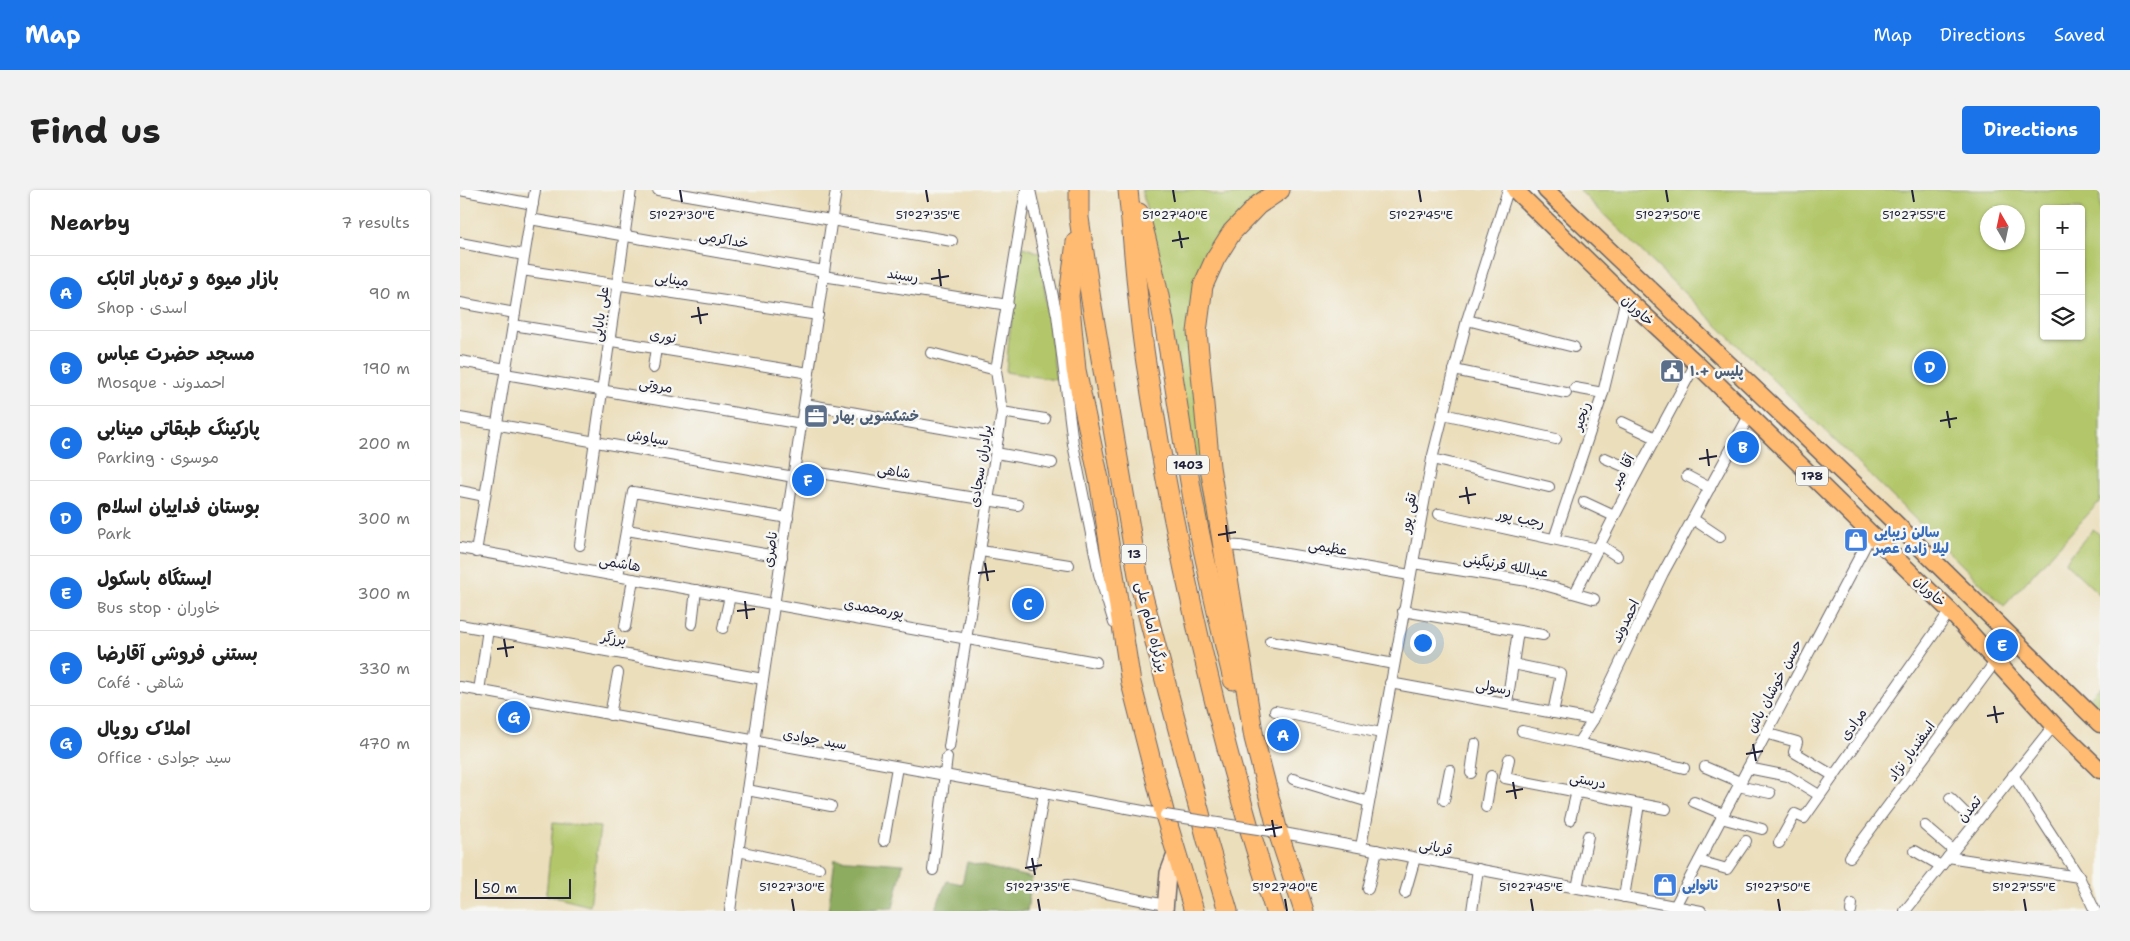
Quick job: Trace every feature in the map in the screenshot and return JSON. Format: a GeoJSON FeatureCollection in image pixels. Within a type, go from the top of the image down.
{"type":"FeatureCollection","features":[{"type":"Feature","properties":{"kind":"highway"},"geometry":{"type":"LineString","coordinates":[[1073,190],[1079,218],[1069,296],[1076,370],[1099,479],[1131,683],[1165,814],[1194,911]]}},
{"type":"Feature","properties":{"kind":"highway","name":"بزرگراه امام علی"},"geometry":{"type":"LineString","coordinates":[[1079,190],[1079,218],[1140,581],[1206,840],[1228,911]]}},
{"type":"Feature","properties":{"kind":"highway"},"geometry":{"type":"LineString","coordinates":[[1128,190],[1145,361],[1178,540],[1223,731],[1254,846],[1275,911]]}},
{"type":"Feature","properties":{"kind":"highway","name":"1403"},"geometry":{"type":"LineString","coordinates":[[1132,190],[1146,238],[1170,357],[1206,565],[1235,688],[1254,738]]}},
{"type":"Feature","properties":{"kind":"highway"},"geometry":{"type":"LineString","coordinates":[[1280,190],[1258,205],[1232,232],[1211,268],[1203,286],[1198,311],[1198,357],[1221,545],[1254,738],[1278,832],[1304,911]]}},
{"type":"Feature","properties":{"kind":"main road","name":"خاوران"},"geometry":{"type":"LineString","coordinates":[[1515,190],[1872,533],[1950,611],[2054,725],[2100,770]]}},
{"type":"Feature","properties":{"kind":"main road","name":"خاوران"},"geometry":{"type":"LineString","coordinates":[[1546,190],[1876,505],[2100,724]]}},
{"type":"Feature","properties":{"kind":"main road"},"geometry":{"type":"LineString","coordinates":[[1165,908],[1168,873],[1176,852]]}},
{"type":"Feature","properties":{"kind":"street"},"geometry":{"type":"LineString","coordinates":[[460,190],[532,204]]}},
{"type":"Feature","properties":{"kind":"street"},"geometry":{"type":"LineString","coordinates":[[476,552],[535,190]]}},
{"type":"Feature","properties":{"kind":"street","name":"علی بابایی"},"geometry":{"type":"LineString","coordinates":[[580,545],[631,190]]}},
{"type":"Feature","properties":{"kind":"street"},"geometry":{"type":"LineString","coordinates":[[658,190],[952,241]]}},
{"type":"Feature","properties":{"kind":"street","name":"ناصری"},"geometry":{"type":"LineString","coordinates":[[730,911],[753,742],[776,604],[836,190]]}},
{"type":"Feature","properties":{"kind":"street","name":"برادران سجادی"},"geometry":{"type":"LineString","coordinates":[[949,746],[1002,412],[996,370],[1026,190]]}},
{"type":"Feature","properties":{"kind":"street"},"geometry":{"type":"LineString","coordinates":[[1030,190],[1057,315],[1076,462],[1099,574],[1131,683]]}},
{"type":"Feature","properties":{"kind":"street","name":"تقی پور"},"geometry":{"type":"LineString","coordinates":[[1360,847],[1432,459],[1467,320],[1508,190]]}},
{"type":"Feature","properties":{"kind":"street","name":"خداکرمی"},"geometry":{"type":"LineString","coordinates":[[530,219],[824,274]]}},
{"type":"Feature","properties":{"kind":"street"},"geometry":{"type":"LineString","coordinates":[[460,243],[524,255]]}},
{"type":"Feature","properties":{"kind":"street","name":"مینایی"},"geometry":{"type":"LineString","coordinates":[[522,270],[818,315]]}},
{"type":"Feature","properties":{"kind":"street","name":"رسبند"},"geometry":{"type":"LineString","coordinates":[[824,274],[1008,305]]}},
{"type":"Feature","properties":{"kind":"street","name":"رنجبر"},"geometry":{"type":"LineString","coordinates":[[1554,539],[1603,393],[1626,298]]}},
{"type":"Feature","properties":{"kind":"street"},"geometry":{"type":"LineString","coordinates":[[460,303],[515,313]]}},
{"type":"Feature","properties":{"kind":"street"},"geometry":{"type":"LineString","coordinates":[[1467,320],[1574,347]]}},
{"type":"Feature","properties":{"kind":"street","name":"نوری"},"geometry":{"type":"LineString","coordinates":[[513,325],[809,373]]}},
{"type":"Feature","properties":{"kind":"street"},"geometry":{"type":"LineString","coordinates":[[653,368],[656,348]]}},
{"type":"Feature","properties":{"kind":"street"},"geometry":{"type":"LineString","coordinates":[[932,353],[996,370]]}},
{"type":"Feature","properties":{"kind":"street","name":"مروتی"},"geometry":{"type":"LineString","coordinates":[[460,361],[603,390],[802,424]]}},
{"type":"Feature","properties":{"kind":"street","name":"آقا میر"},"geometry":{"type":"LineString","coordinates":[[1575,593],[1696,363]]}},
{"type":"Feature","properties":{"kind":"street"},"geometry":{"type":"LineString","coordinates":[[1454,370],[1570,390],[1603,393]]}},
{"type":"Feature","properties":{"kind":"street"},"geometry":{"type":"LineString","coordinates":[[805,404],[998,438]]}},
{"type":"Feature","properties":{"kind":"street"},"geometry":{"type":"LineString","coordinates":[[1002,412],[1045,418]]}},
{"type":"Feature","properties":{"kind":"street"},"geometry":{"type":"LineString","coordinates":[[1443,414],[1556,439]]}},
{"type":"Feature","properties":{"kind":"street","name":"احمدوند"},"geometry":{"type":"LineString","coordinates":[[1578,743],[1593,720],[1663,573],[1749,416]]}},
{"type":"Feature","properties":{"kind":"street","name":"سیاوش"},"geometry":{"type":"LineString","coordinates":[[460,418],[596,442],[795,473]]}},
{"type":"Feature","properties":{"kind":"street"},"geometry":{"type":"LineString","coordinates":[[1622,422],[1656,438]]}},
{"type":"Feature","properties":{"kind":"street"},"geometry":{"type":"LineString","coordinates":[[996,453],[1052,463]]}},
{"type":"Feature","properties":{"kind":"street"},"geometry":{"type":"LineString","coordinates":[[1605,458],[1637,472]]}},
{"type":"Feature","properties":{"kind":"street"},"geometry":{"type":"LineString","coordinates":[[1432,459],[1550,487]]}},
{"type":"Feature","properties":{"kind":"street","name":"شاهی"},"geometry":{"type":"LineString","coordinates":[[795,473],[1018,505]]}},
{"type":"Feature","properties":{"kind":"street"},"geometry":{"type":"LineString","coordinates":[[1687,476],[1710,488]]}},
{"type":"Feature","properties":{"kind":"street"},"geometry":{"type":"LineString","coordinates":[[460,491],[485,496]]}},
{"type":"Feature","properties":{"kind":"street"},"geometry":{"type":"LineString","coordinates":[[618,576],[633,492],[788,518]]}},
{"type":"Feature","properties":{"kind":"street"},"geometry":{"type":"LineString","coordinates":[[1584,502],[1614,516]]}},
{"type":"Feature","properties":{"kind":"street","name":"رجب پور"},"geometry":{"type":"LineString","coordinates":[[1439,514],[1599,547]]}},
{"type":"Feature","properties":{"kind":"street"},"geometry":{"type":"LineString","coordinates":[[1693,519],[1720,537]]}},
{"type":"Feature","properties":{"kind":"street"},"geometry":{"type":"LineString","coordinates":[[627,530],[782,557]]}},
{"type":"Feature","properties":{"kind":"street","name":"حسن خوشان باش"},"geometry":{"type":"LineString","coordinates":[[1674,909],[1765,732],[1872,533]]}},
{"type":"Feature","properties":{"kind":"street","name":"عظیمی"},"geometry":{"type":"LineString","coordinates":[[1221,545],[1240,546],[1410,575]]}},
{"type":"Feature","properties":{"kind":"street"},"geometry":{"type":"LineString","coordinates":[[1599,547],[1617,556]]}},
{"type":"Feature","properties":{"kind":"street","name":"هاشمی"},"geometry":{"type":"LineString","coordinates":[[460,548],[776,604]]}},
{"type":"Feature","properties":{"kind":"street"},"geometry":{"type":"LineString","coordinates":[[981,551],[1069,565]]}},
{"type":"Feature","properties":{"kind":"street","name":"عبدالله قرنیگینی"},"geometry":{"type":"LineString","coordinates":[[1413,563],[1534,582],[1594,599]]}},
{"type":"Feature","properties":{"kind":"street"},"geometry":{"type":"LineString","coordinates":[[625,627],[633,579]]}},
{"type":"Feature","properties":{"kind":"street"},"geometry":{"type":"LineString","coordinates":[[692,624],[696,590]]}},
{"type":"Feature","properties":{"kind":"street"},"geometry":{"type":"LineString","coordinates":[[723,628],[730,596]]}},
{"type":"Feature","properties":{"kind":"street","name":"پورمحمدی"},"geometry":{"type":"LineString","coordinates":[[776,604],[1096,662]]}},
{"type":"Feature","properties":{"kind":"street"},"geometry":{"type":"LineString","coordinates":[[1403,611],[1543,635]]}},
{"type":"Feature","properties":{"kind":"street","name":"مرادی"},"geometry":{"type":"LineString","coordinates":[[1780,843],[1795,814],[1804,818],[1950,611]]}},
{"type":"Feature","properties":{"kind":"street","name":"برزگر"},"geometry":{"type":"LineString","coordinates":[[460,625],[763,679]]}},
{"type":"Feature","properties":{"kind":"street"},"geometry":{"type":"LineString","coordinates":[[479,691],[488,629]]}},
{"type":"Feature","properties":{"kind":"street"},"geometry":{"type":"LineString","coordinates":[[1507,703],[1518,631]]}},
{"type":"Feature","properties":{"kind":"street"},"geometry":{"type":"LineString","coordinates":[[1270,641],[1394,664]]}},
{"type":"Feature","properties":{"kind":"street","name":"اسفندیار نژاد"},"geometry":{"type":"LineString","coordinates":[[1850,857],[1995,662]]}},
{"type":"Feature","properties":{"kind":"street"},"geometry":{"type":"LineString","coordinates":[[1513,664],[1560,674],[1553,713]]}},
{"type":"Feature","properties":{"kind":"street"},"geometry":{"type":"LineString","coordinates":[[610,715],[618,673]]}},
{"type":"Feature","properties":{"kind":"street","name":"رسولی"},"geometry":{"type":"LineString","coordinates":[[1390,683],[1593,720]]}},
{"type":"Feature","properties":{"kind":"street","name":"سید جوادی"},"geometry":{"type":"LineString","coordinates":[[460,687],[753,742],[1165,814]]}},
{"type":"Feature","properties":{"kind":"street"},"geometry":{"type":"LineString","coordinates":[[1275,710],[1381,733]]}},
{"type":"Feature","properties":{"kind":"street","name":"تمدن"},"geometry":{"type":"LineString","coordinates":[[1906,911],[2054,725]]}},
{"type":"Feature","properties":{"kind":"street"},"geometry":{"type":"LineString","coordinates":[[1522,731],[1684,768]]}},
{"type":"Feature","properties":{"kind":"street"},"geometry":{"type":"LineString","coordinates":[[1765,732],[1797,742],[1794,752],[1834,776]]}},
{"type":"Feature","properties":{"kind":"street"},"geometry":{"type":"LineString","coordinates":[[1471,773],[1475,744]]}},
{"type":"Feature","properties":{"kind":"street"},"geometry":{"type":"LineString","coordinates":[[933,870],[947,757]]}},
{"type":"Feature","properties":{"kind":"street","name":"درستی"},"geometry":{"type":"LineString","coordinates":[[1509,759],[1505,778],[1666,809]]}},
{"type":"Feature","properties":{"kind":"street"},"geometry":{"type":"LineString","coordinates":[[884,841],[897,767]]}},
{"type":"Feature","properties":{"kind":"street"},"geometry":{"type":"LineString","coordinates":[[1706,767],[1739,784],[1770,793]]}},
{"type":"Feature","properties":{"kind":"street"},"geometry":{"type":"LineString","coordinates":[[1748,768],[1788,776],[1819,795]]}},
{"type":"Feature","properties":{"kind":"street"},"geometry":{"type":"LineString","coordinates":[[1444,800],[1450,770]]}},
{"type":"Feature","properties":{"kind":"street"},"geometry":{"type":"LineString","coordinates":[[2014,775],[2080,877],[2095,911]]}},
{"type":"Feature","properties":{"kind":"street"},"geometry":{"type":"LineString","coordinates":[[1486,807],[1491,776]]}},
{"type":"Feature","properties":{"kind":"street"},"geometry":{"type":"LineString","coordinates":[[1293,779],[1369,802]]}},
{"type":"Feature","properties":{"kind":"street"},"geometry":{"type":"LineString","coordinates":[[746,790],[831,806]]}},
{"type":"Feature","properties":{"kind":"street"},"geometry":{"type":"LineString","coordinates":[[1570,820],[1577,791]]}},
{"type":"Feature","properties":{"kind":"street"},"geometry":{"type":"LineString","coordinates":[[1030,864],[1044,793]]}},
{"type":"Feature","properties":{"kind":"street"},"geometry":{"type":"LineString","coordinates":[[1950,798],[1975,822]]}},
{"type":"Feature","properties":{"kind":"street"},"geometry":{"type":"LineString","coordinates":[[1694,802],[1722,816],[1762,829]]}},
{"type":"Feature","properties":{"kind":"street"},"geometry":{"type":"LineString","coordinates":[[1624,897],[1639,804]]}},
{"type":"Feature","properties":{"kind":"street","name":"قربانی"},"geometry":{"type":"LineString","coordinates":[[1165,814],[1377,850],[1624,897],[1674,909],[1701,911]]}},
{"type":"Feature","properties":{"kind":"street"},"geometry":{"type":"LineString","coordinates":[[1925,826],[1951,854],[2080,877]]}},
{"type":"Feature","properties":{"kind":"street"},"geometry":{"type":"LineString","coordinates":[[1578,888],[1588,836]]}},
{"type":"Feature","properties":{"kind":"street"},"geometry":{"type":"LineString","coordinates":[[1699,861],[1727,869],[1746,841]]}},
{"type":"Feature","properties":{"kind":"street"},"geometry":{"type":"LineString","coordinates":[[1368,889],[1377,850]]}},
{"type":"Feature","properties":{"kind":"street"},"geometry":{"type":"LineString","coordinates":[[738,851],[819,868]]}},
{"type":"Feature","properties":{"kind":"street"},"geometry":{"type":"LineString","coordinates":[[1915,851],[1941,866]]}},
{"type":"Feature","properties":{"kind":"street"},"geometry":{"type":"LineString","coordinates":[[1405,893],[1415,858]]}},
{"type":"Feature","properties":{"kind":"street"},"geometry":{"type":"LineString","coordinates":[[1472,911],[1478,869]]}},
{"type":"Feature","properties":{"kind":"street"},"geometry":{"type":"LineString","coordinates":[[1067,885],[1165,908]]}},
{"type":"Feature","properties":{"kind":"green space"},"geometry":{"type":"Polygon","coordinates":[[[1142,190],[1197,190],[1221,196],[1269,190],[1197,285],[1222,612],[1159,265],[1142,190]]]}},
{"type":"Feature","properties":{"kind":"green space"},"geometry":{"type":"Polygon","coordinates":[[[1579,190],[2100,190],[2100,501],[2004,606],[1579,190]]]}},
{"type":"Feature","properties":{"kind":"green space"},"geometry":{"type":"Polygon","coordinates":[[[1023,247],[1040,253],[1056,380],[1006,372],[1009,337],[1023,247]]]}},
{"type":"Feature","properties":{"kind":"green space"},"geometry":{"type":"Polygon","coordinates":[[[2093,529],[2100,535],[2100,595],[2065,562],[2093,529]]]}},
{"type":"Feature","properties":{"kind":"green space"},"geometry":{"type":"Polygon","coordinates":[[[2100,687],[2100,709],[2089,698],[2100,687]]]}},
{"type":"Feature","properties":{"kind":"green space"},"geometry":{"type":"Polygon","coordinates":[[[553,823],[600,827],[590,906],[546,895],[553,823]]]}},
{"type":"Feature","properties":{"kind":"green space"},"geometry":{"type":"Polygon","coordinates":[[[835,859],[903,864],[893,908],[828,911],[835,859]]]}},
{"type":"Feature","properties":{"kind":"green space"},"geometry":{"type":"Polygon","coordinates":[[[967,862],[1032,878],[1027,911],[934,911],[947,881],[962,884],[967,862]]]}},
{"type":"Feature","properties":{"kind":"place","name":"بوستان فداییان اسلام"},"geometry":{"type":"Point","coordinates":[1930,367]}},
{"type":"Feature","properties":{"kind":"place","name":"پلیس +۱۰"},"geometry":{"type":"Point","coordinates":[1672,371]}},
{"type":"Feature","properties":{"kind":"place","name":"خشکشویی بهار"},"geometry":{"type":"Point","coordinates":[816,416]}},
{"type":"Feature","properties":{"kind":"place","name":"مسجد حضرت عباس"},"geometry":{"type":"Point","coordinates":[1743,447]}},
{"type":"Feature","properties":{"kind":"place","name":"بستنی فروشی آقارضا"},"geometry":{"type":"Point","coordinates":[808,480]}},
{"type":"Feature","properties":{"kind":"place","name":"سالن زیبایی لیلا زاده عصر"},"geometry":{"type":"Point","coordinates":[1856,540]}},
{"type":"Feature","properties":{"kind":"place","name":"پارکینگ طبقاتی مینابی"},"geometry":{"type":"Point","coordinates":[1028,604]}},
{"type":"Feature","properties":{"kind":"place","name":"ایستگاه باسکول"},"geometry":{"type":"Point","coordinates":[2002,645]}},
{"type":"Feature","properties":{"kind":"place","name":"املاک رویال"},"geometry":{"type":"Point","coordinates":[514,717]}},
{"type":"Feature","properties":{"kind":"place","name":"بازار میوه و تره‌بار اتابک"},"geometry":{"type":"Point","coordinates":[1283,735]}},
{"type":"Feature","properties":{"kind":"place","name":"نانوایی"},"geometry":{"type":"Point","coordinates":[1665,885]}}]}
